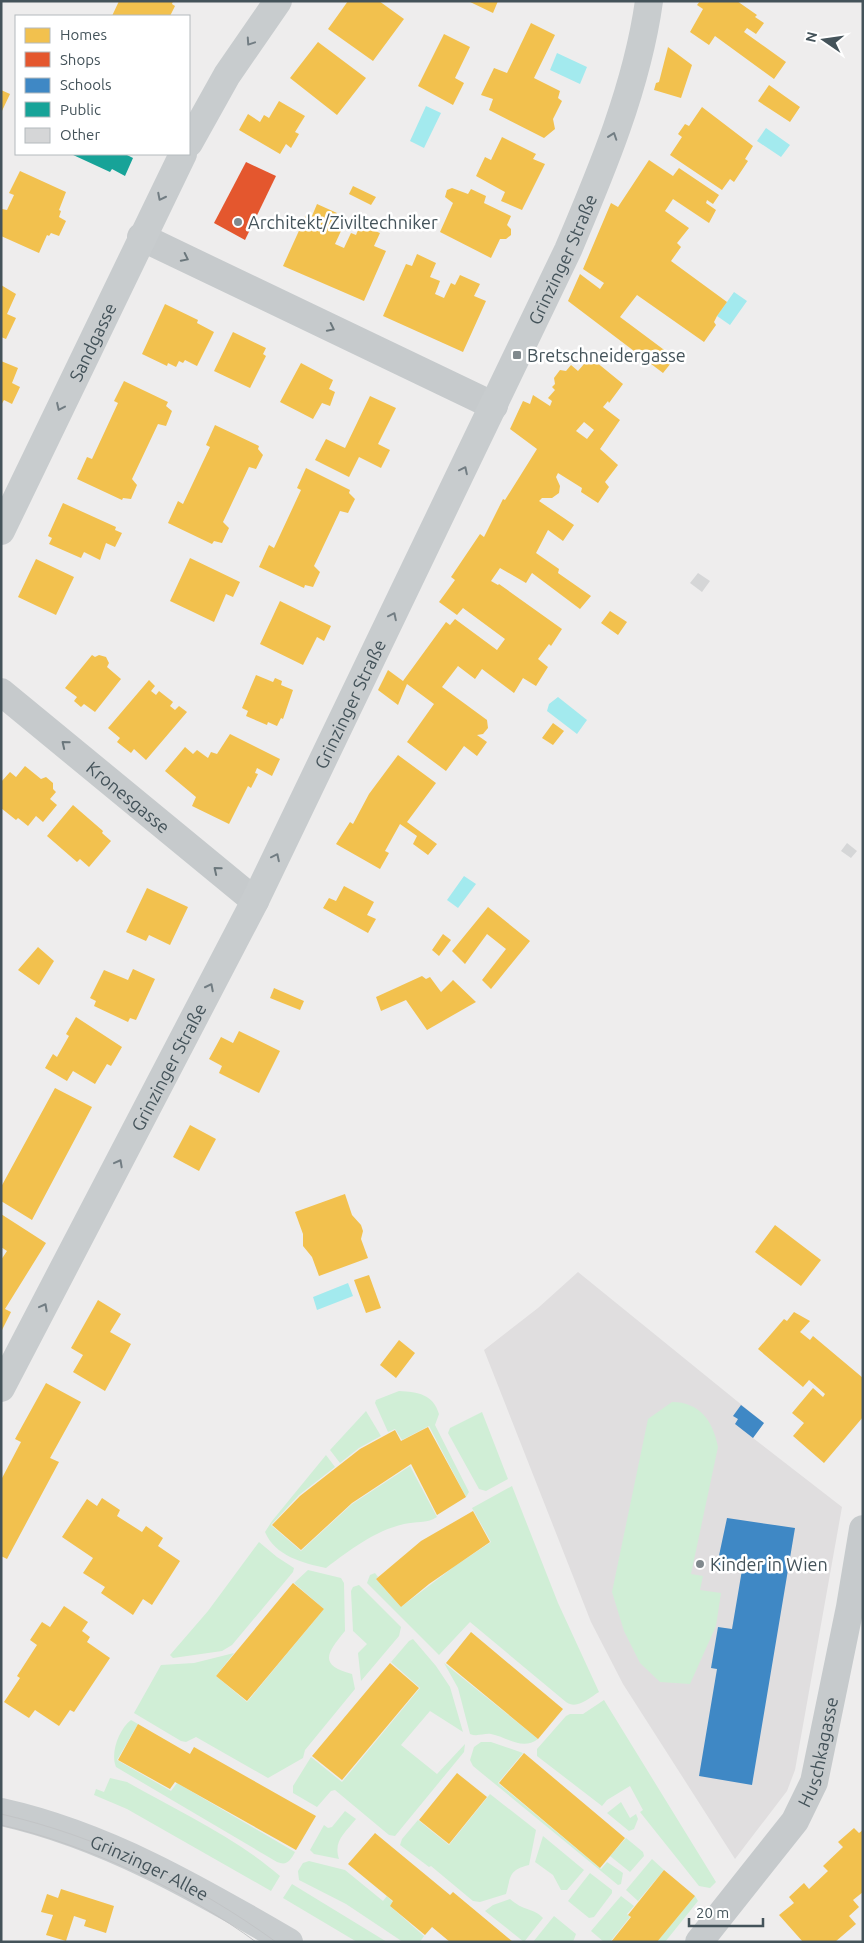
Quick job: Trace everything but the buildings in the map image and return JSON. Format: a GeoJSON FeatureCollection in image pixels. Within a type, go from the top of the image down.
{"type":"FeatureCollection","features":[{"type":"Feature","properties":{"kind":"street"},"geometry":{"type":"LineString","coordinates":[[190,141],[227,75],[278,1]]}},
{"type":"Feature","properties":{"kind":"street","name":"Grinzinger Straße"},"geometry":{"type":"LineString","coordinates":[[1,1388],[255,900],[568,250],[597,182],[635,66],[649,1]]}},
{"type":"Feature","properties":{"kind":"street","name":"Sandgasse"},"geometry":{"type":"LineString","coordinates":[[1,531],[141,237],[182,155]]}},
{"type":"Feature","properties":{"kind":"street"},"geometry":{"type":"LineString","coordinates":[[141,237],[494,406]]}},
{"type":"Feature","properties":{"kind":"street","name":"Kronesgasse"},"geometry":{"type":"LineString","coordinates":[[1,692],[255,900]]}},
{"type":"Feature","properties":{"kind":"street","name":"Huschkagasse"},"geometry":{"type":"LineString","coordinates":[[700,1942],[795,1821],[814,1782],[850,1607],[863,1529]]}},
{"type":"Feature","properties":{"kind":"street","name":"Grinzinger Allee"},"geometry":{"type":"LineString","coordinates":[[1,1812],[65,1831],[120,1852],[168,1874],[289,1942]]}},
{"type":"Feature","properties":{"kind":"shaded area","name":"Kinder in Wien"},"geometry":{"type":"Polygon","coordinates":[[[578,1272],[764,1423],[753,1438],[842,1507],[795,1770],[787,1791],[735,1859],[623,1684],[591,1622],[484,1350],[538,1308],[578,1272]]]}},
{"type":"Feature","properties":{"kind":"green space"},"geometry":{"type":"Polygon","coordinates":[[[399,1391],[418,1393],[433,1402],[439,1414],[435,1425],[469,1492],[466,1497],[429,1426],[402,1440],[395,1429],[388,1432],[375,1403],[376,1400],[399,1391]]]}},
{"type":"Feature","properties":{"kind":"green space"},"geometry":{"type":"Polygon","coordinates":[[[672,1402],[690,1405],[698,1409],[709,1421],[718,1447],[691,1574],[703,1576],[700,1590],[721,1593],[716,1626],[690,1684],[660,1682],[640,1663],[624,1631],[612,1592],[648,1419],[672,1402]]]}},
{"type":"Feature","properties":{"kind":"green space"},"geometry":{"type":"Polygon","coordinates":[[[366,1411],[381,1436],[359,1448],[340,1463],[330,1450],[366,1411]]]}},
{"type":"Feature","properties":{"kind":"green space"},"geometry":{"type":"Polygon","coordinates":[[[482,1412],[508,1479],[486,1491],[479,1489],[448,1433],[450,1428],[482,1412]]]}},
{"type":"Feature","properties":{"kind":"green space"},"geometry":{"type":"Polygon","coordinates":[[[326,1455],[335,1467],[299,1495],[271,1525],[301,1551],[352,1504],[410,1466],[437,1517],[425,1522],[393,1527],[372,1536],[326,1568],[299,1561],[283,1553],[265,1532],[326,1455]]]}},
{"type":"Feature","properties":{"kind":"green space"},"geometry":{"type":"Polygon","coordinates":[[[512,1486],[558,1603],[599,1692],[579,1704],[574,1705],[566,1702],[470,1622],[439,1655],[367,1583],[370,1575],[375,1573],[378,1577],[376,1579],[401,1607],[455,1566],[491,1542],[472,1508],[512,1486]]]}},
{"type":"Feature","properties":{"kind":"green space"},"geometry":{"type":"Polygon","coordinates":[[[259,1542],[294,1568],[293,1572],[232,1645],[222,1651],[173,1658],[170,1655],[208,1611],[259,1542]]]}},
{"type":"Feature","properties":{"kind":"green space"},"geometry":{"type":"Polygon","coordinates":[[[308,1570],[341,1578],[344,1583],[345,1631],[330,1652],[329,1657],[334,1667],[352,1674],[355,1689],[305,1750],[303,1758],[268,1778],[196,1737],[186,1742],[181,1741],[134,1713],[161,1665],[194,1663],[234,1653],[216,1676],[247,1702],[324,1609],[294,1583],[308,1570]]]}},
{"type":"Feature","properties":{"kind":"green space"},"geometry":{"type":"Polygon","coordinates":[[[359,1585],[401,1627],[399,1636],[361,1681],[358,1653],[367,1644],[353,1631],[351,1591],[353,1587],[359,1585]]]}},
{"type":"Feature","properties":{"kind":"green space"},"geometry":{"type":"Polygon","coordinates":[[[413,1639],[436,1666],[450,1687],[463,1732],[430,1711],[401,1745],[437,1774],[465,1744],[464,1752],[395,1836],[389,1835],[335,1790],[331,1791],[317,1807],[293,1793],[293,1786],[311,1757],[342,1782],[420,1688],[391,1662],[409,1641],[413,1639]]]}},
{"type":"Feature","properties":{"kind":"green space"},"geometry":{"type":"Polygon","coordinates":[[[444,1663],[538,1739],[526,1744],[491,1734],[470,1734],[458,1688],[444,1663]]]}},
{"type":"Feature","properties":{"kind":"green space"},"geometry":{"type":"Polygon","coordinates":[[[604,1700],[716,1882],[710,1888],[699,1886],[640,1812],[643,1810],[630,1786],[607,1800],[602,1806],[537,1756],[537,1749],[566,1716],[570,1714],[583,1714],[604,1700]]]}},
{"type":"Feature","properties":{"kind":"green space"},"geometry":{"type":"Polygon","coordinates":[[[131,1720],[138,1724],[117,1760],[171,1791],[177,1783],[295,1852],[290,1860],[286,1863],[277,1862],[116,1767],[114,1755],[119,1735],[131,1720]]]}},
{"type":"Feature","properties":{"kind":"green space"},"geometry":{"type":"Polygon","coordinates":[[[481,1742],[491,1742],[523,1753],[498,1783],[601,1869],[607,1862],[623,1873],[621,1884],[618,1885],[473,1766],[470,1760],[474,1747],[481,1742]]]}},
{"type":"Feature","properties":{"kind":"green space"},"geometry":{"type":"Polygon","coordinates":[[[110,1778],[127,1782],[206,1825],[263,1862],[280,1876],[271,1891],[127,1809],[94,1795],[96,1789],[104,1792],[110,1778]]]}},
{"type":"Feature","properties":{"kind":"green space"},"geometry":{"type":"Polygon","coordinates":[[[490,1794],[536,1830],[529,1865],[514,1872],[506,1894],[480,1902],[473,1901],[431,1866],[429,1867],[400,1845],[402,1839],[418,1820],[449,1845],[490,1794]]]}},
{"type":"Feature","properties":{"kind":"green space"},"geometry":{"type":"Polygon","coordinates":[[[621,1802],[630,1818],[636,1814],[638,1819],[634,1829],[629,1831],[607,1813],[621,1802]]]}},
{"type":"Feature","properties":{"kind":"green space"},"geometry":{"type":"Polygon","coordinates":[[[345,1811],[356,1819],[339,1842],[339,1859],[314,1854],[310,1850],[324,1825],[328,1828],[332,1827],[345,1811]]]}},
{"type":"Feature","properties":{"kind":"green space"},"geometry":{"type":"Polygon","coordinates":[[[543,1836],[584,1870],[567,1890],[561,1890],[553,1875],[535,1862],[543,1836]]]}},
{"type":"Feature","properties":{"kind":"green space"},"geometry":{"type":"Polygon","coordinates":[[[626,1838],[643,1852],[644,1856],[630,1872],[610,1856],[626,1838]]]}},
{"type":"Feature","properties":{"kind":"green space"},"geometry":{"type":"Polygon","coordinates":[[[652,1859],[664,1870],[638,1901],[626,1890],[652,1859]]]}},
{"type":"Feature","properties":{"kind":"green space"},"geometry":{"type":"Polygon","coordinates":[[[309,1861],[345,1870],[383,1901],[387,1896],[393,1902],[390,1906],[424,1936],[420,1942],[403,1942],[346,1904],[299,1880],[298,1871],[303,1863],[309,1861]]]}},
{"type":"Feature","properties":{"kind":"green space"},"geometry":{"type":"Polygon","coordinates":[[[590,1873],[612,1890],[612,1893],[594,1917],[589,1918],[568,1901],[590,1873]]]}},
{"type":"Feature","properties":{"kind":"green space"},"geometry":{"type":"Polygon","coordinates":[[[292,1884],[387,1942],[357,1942],[283,1898],[292,1884]]]}},
{"type":"Feature","properties":{"kind":"green space"},"geometry":{"type":"Polygon","coordinates":[[[621,1896],[634,1906],[627,1914],[630,1917],[610,1942],[604,1942],[591,1931],[621,1896]]]}},
{"type":"Feature","properties":{"kind":"green space"},"geometry":{"type":"Polygon","coordinates":[[[695,1896],[698,1901],[665,1942],[657,1942],[695,1896]]]}},
{"type":"Feature","properties":{"kind":"green space"},"geometry":{"type":"Polygon","coordinates":[[[510,1899],[519,1906],[536,1912],[543,1918],[524,1942],[485,1911],[493,1905],[510,1899]]]}},
{"type":"Feature","properties":{"kind":"green space"},"geometry":{"type":"Polygon","coordinates":[[[554,1916],[576,1934],[573,1942],[533,1942],[554,1916]]]}},
{"type":"Feature","properties":{"kind":"water"},"geometry":{"type":"Polygon","coordinates":[[[557,53],[587,67],[580,84],[550,70],[557,53]]]}},
{"type":"Feature","properties":{"kind":"water"},"geometry":{"type":"Polygon","coordinates":[[[426,106],[441,113],[424,148],[410,141],[426,106]]]}},
{"type":"Feature","properties":{"kind":"water"},"geometry":{"type":"Polygon","coordinates":[[[766,128],[790,145],[781,157],[757,141],[766,128]]]}},
{"type":"Feature","properties":{"kind":"water"},"geometry":{"type":"Polygon","coordinates":[[[734,292],[747,301],[730,325],[717,316],[734,292]]]}},
{"type":"Feature","properties":{"kind":"water"},"geometry":{"type":"Polygon","coordinates":[[[558,697],[587,720],[577,734],[547,711],[549,704],[558,697]]]}},
{"type":"Feature","properties":{"kind":"water"},"geometry":{"type":"Polygon","coordinates":[[[464,876],[476,884],[458,908],[447,900],[464,876]]]}},
{"type":"Feature","properties":{"kind":"water"},"geometry":{"type":"Polygon","coordinates":[[[348,1283],[353,1296],[317,1310],[313,1297],[348,1283]]]}},
{"type":"Feature","properties":{"kind":"tram line"},"geometry":{"type":"LineString","coordinates":[[1,1814],[74,1835],[144,1864],[212,1900],[276,1942]]}},
{"type":"Feature","properties":{"kind":"tram line"},"geometry":{"type":"LineString","coordinates":[[1,1825],[66,1844],[134,1872],[199,1905],[256,1942]]}},
{"type":"Feature","properties":{"kind":"place","name":"Architekt/Ziviltechniker"},"geometry":{"type":"Point","coordinates":[238,222]}},
{"type":"Feature","properties":{"kind":"place","name":"Bretschneidergasse"},"geometry":{"type":"Point","coordinates":[517,355]}},
{"type":"Feature","properties":{"kind":"place","name":"Kinder in Wien"},"geometry":{"type":"Point","coordinates":[700,1564]}}]}
